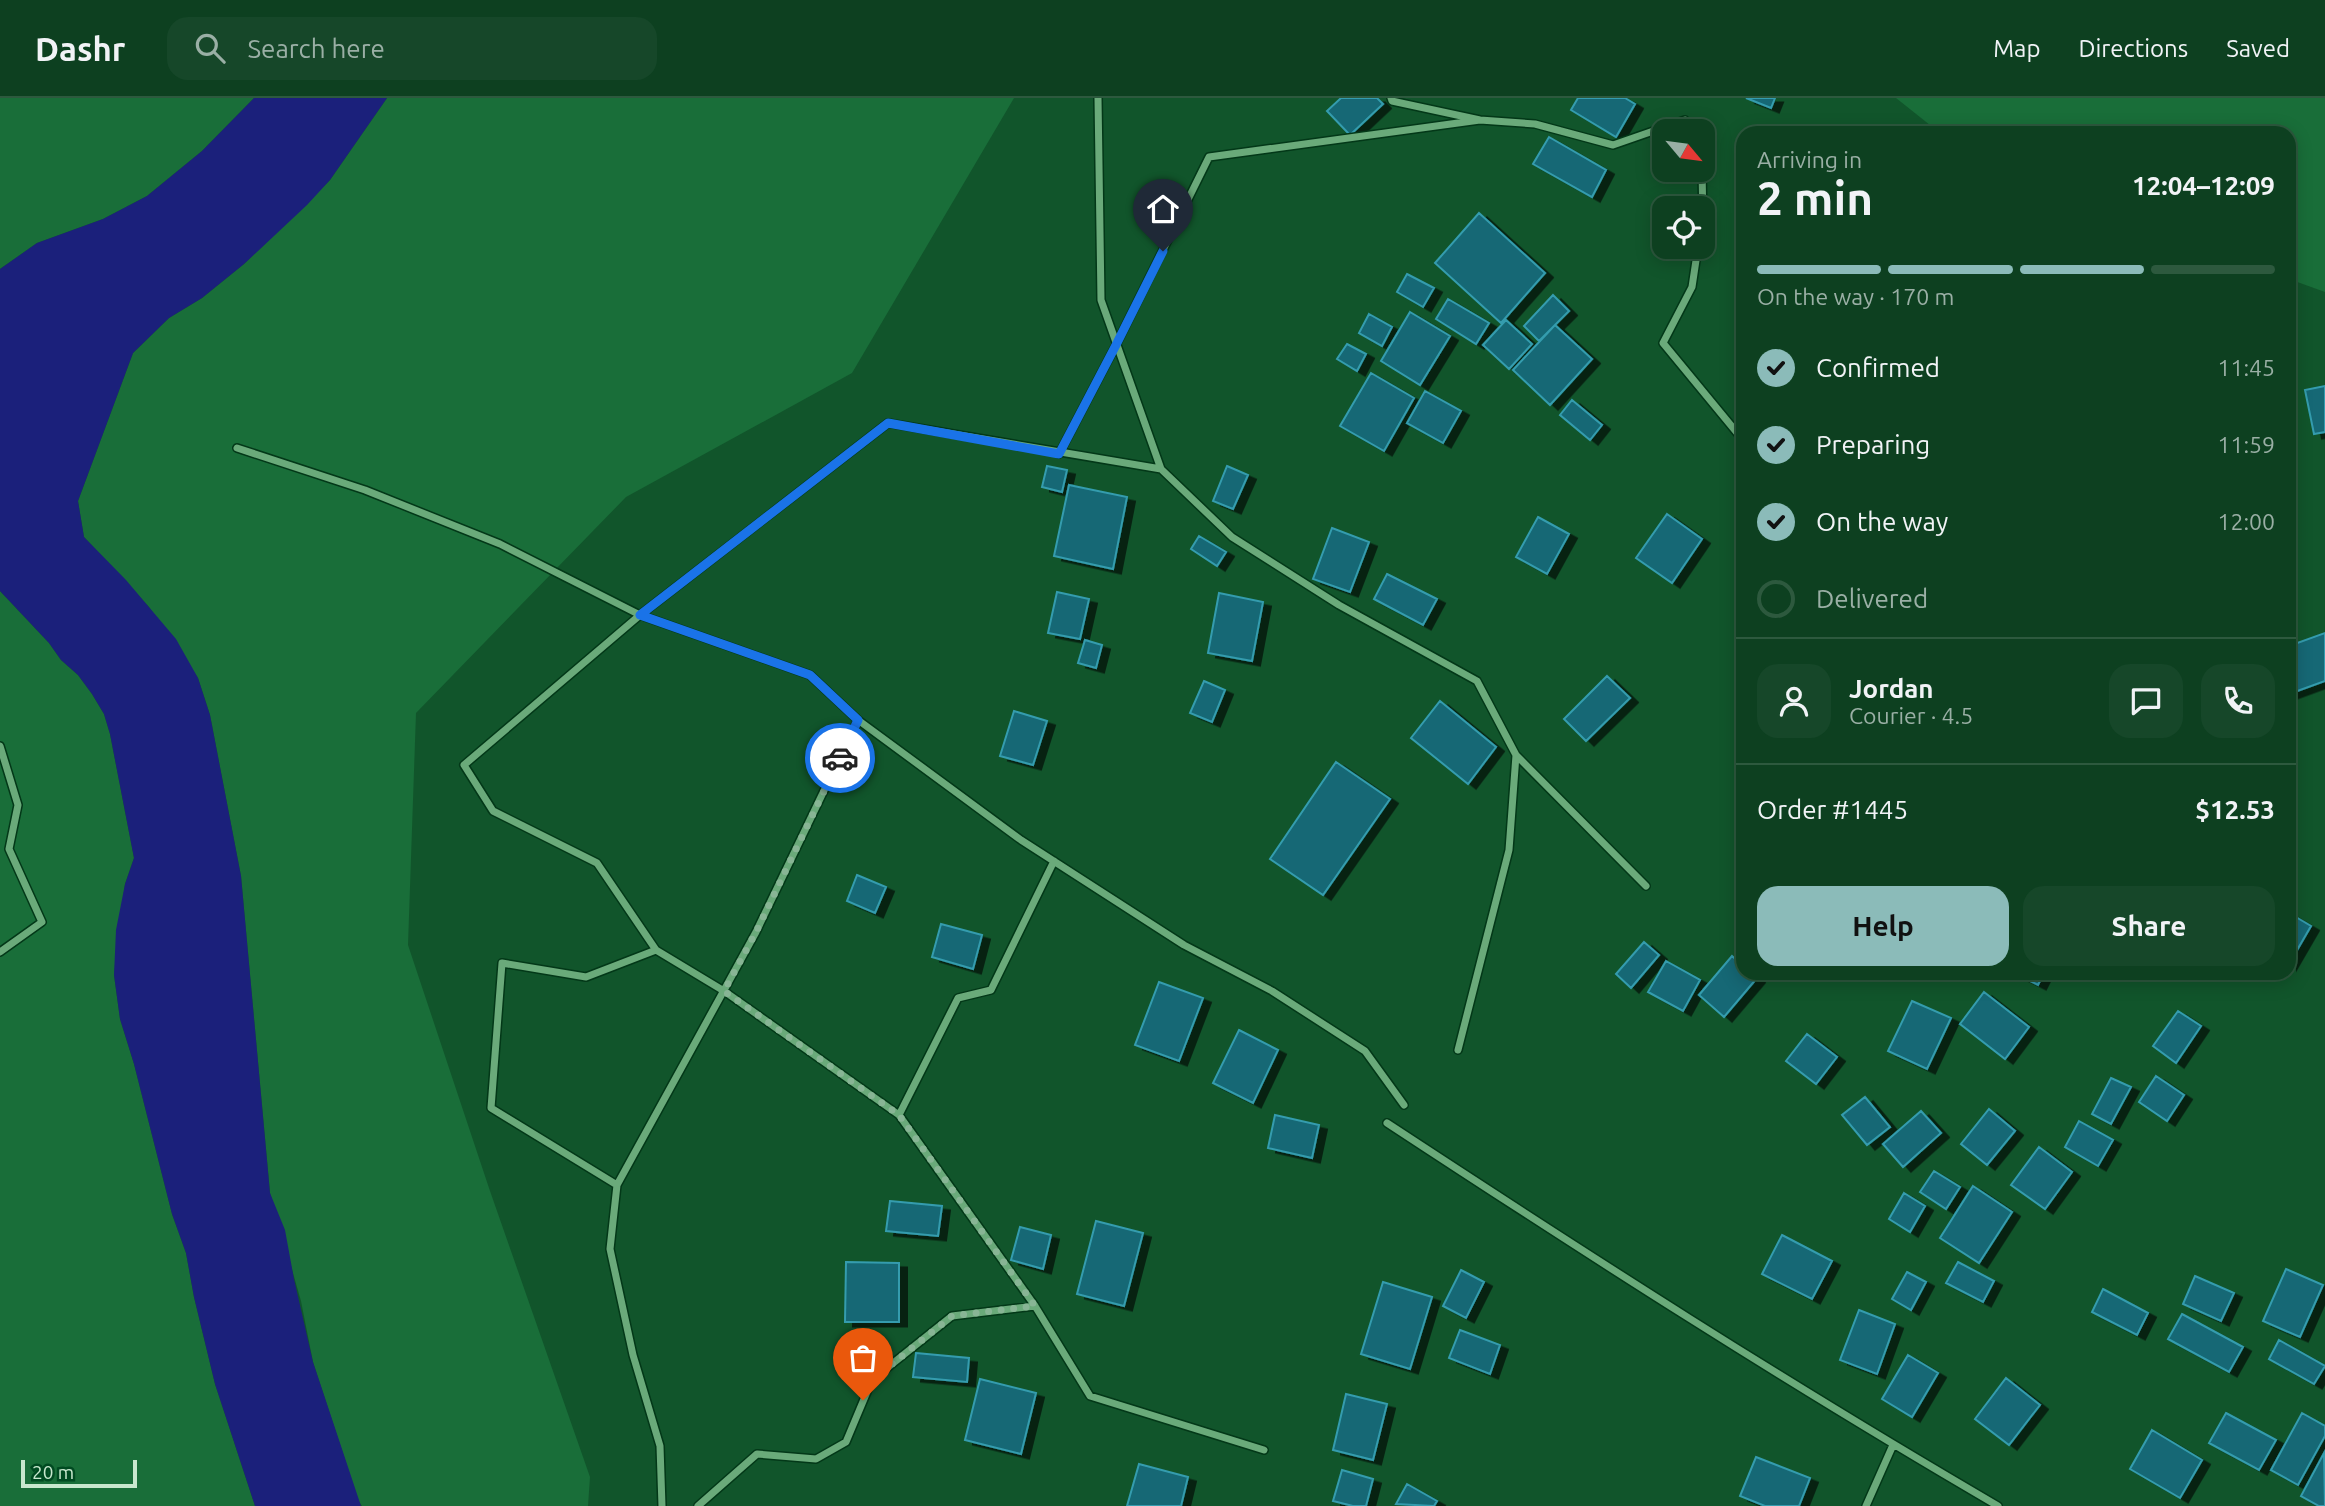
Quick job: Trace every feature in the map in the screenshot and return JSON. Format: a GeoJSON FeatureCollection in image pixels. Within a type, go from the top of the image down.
{"type":"FeatureCollection","features":[{"type":"Feature","properties":{"kind":"street"},"geometry":{"type":"LineString","coordinates":[[1098,98],[1101,300],[1161,469],[1233,537],[1339,606],[1477,681],[1516,755],[1646,886]]}},
{"type":"Feature","properties":{"kind":"street"},"geometry":{"type":"LineString","coordinates":[[1391,98],[1392,101],[1480,120],[1535,124],[1614,145],[1652,132]]}},
{"type":"Feature","properties":{"kind":"street"},"geometry":{"type":"LineString","coordinates":[[1059,454],[1209,157],[1480,120]]}},
{"type":"Feature","properties":{"kind":"street"},"geometry":{"type":"LineString","coordinates":[[1696,259],[1692,287],[1663,343],[1736,432]]}},
{"type":"Feature","properties":{"kind":"street"},"geometry":{"type":"LineString","coordinates":[[1161,469],[1059,454],[888,423],[640,615],[464,765],[492,811],[597,863],[656,950],[724,991],[899,1115],[1035,1306],[1090,1396],[1264,1450]]}},
{"type":"Feature","properties":{"kind":"street"},"geometry":{"type":"LineString","coordinates":[[237,448],[365,489],[500,544],[640,615],[810,675],[858,720],[1021,840],[1184,944],[1272,991],[1365,1051],[1404,1105]]}},
{"type":"Feature","properties":{"kind":"street"},"geometry":{"type":"LineString","coordinates":[[662,1506],[660,1446],[633,1354],[610,1249],[617,1185],[756,932],[858,720]]}},
{"type":"Feature","properties":{"kind":"street"},"geometry":{"type":"LineString","coordinates":[[0,746],[18,805],[9,849],[42,922],[0,952]]}},
{"type":"Feature","properties":{"kind":"street"},"geometry":{"type":"LineString","coordinates":[[1458,1050],[1509,850],[1516,755]]}},
{"type":"Feature","properties":{"kind":"street"},"geometry":{"type":"LineString","coordinates":[[899,1115],[958,998],[991,990],[1054,861]]}},
{"type":"Feature","properties":{"kind":"street"},"geometry":{"type":"LineString","coordinates":[[617,1185],[491,1108],[502,963],[586,977],[656,950]]}},
{"type":"Feature","properties":{"kind":"street"},"geometry":{"type":"LineString","coordinates":[[1387,1123],[1569,1243],[1894,1445],[1998,1506]]}},
{"type":"Feature","properties":{"kind":"street"},"geometry":{"type":"LineString","coordinates":[[698,1506],[757,1454],[816,1459],[846,1441],[872,1380],[952,1316],[1035,1306]]}},
{"type":"Feature","properties":{"kind":"street"},"geometry":{"type":"LineString","coordinates":[[1866,1506],[1894,1445]]}},
{"type":"Feature","properties":{"kind":"green space"},"geometry":{"type":"Polygon","coordinates":[[[0,98],[254,98],[202,151],[147,196],[103,219],[37,243],[0,269],[0,98]]]}},
{"type":"Feature","properties":{"kind":"green space"},"geometry":{"type":"Polygon","coordinates":[[[387,98],[1014,98],[852,373],[626,497],[416,713],[408,945],[590,1477],[588,1506],[362,1506],[358,1500],[313,1362],[301,1301],[270,1193],[241,876],[210,715],[198,678],[149,607],[84,537],[78,501],[133,353],[169,318],[202,298],[244,264],[330,180],[387,98]]]}},
{"type":"Feature","properties":{"kind":"green space"},"geometry":{"type":"Polygon","coordinates":[[[1896,98],[2325,98],[2325,292],[2296,282],[2296,126],[1931,126],[1896,98]]]}},
{"type":"Feature","properties":{"kind":"green space"},"geometry":{"type":"Polygon","coordinates":[[[0,591],[49,643],[61,660],[78,675],[104,714],[110,734],[134,858],[125,884],[114,975],[120,1019],[172,1214],[186,1253],[215,1384],[255,1506],[0,1506],[0,591]]]}},
{"type":"Feature","properties":{"kind":"shaded area"},"geometry":{"type":"Polygon","coordinates":[[[254,98],[387,98],[330,180],[307,205],[244,264],[202,298],[169,318],[133,353],[78,501],[84,537],[126,580],[176,639],[198,678],[210,715],[241,876],[270,1193],[285,1230],[313,1362],[361,1506],[255,1506],[215,1384],[186,1253],[172,1214],[120,1019],[114,975],[116,930],[125,884],[134,858],[110,734],[104,714],[78,675],[61,660],[49,643],[0,591],[0,269],[37,243],[103,219],[147,196],[202,151],[254,98]]]}},
{"type":"Feature","properties":{"kind":"building"},"geometry":{"type":"Polygon","coordinates":[[[1341,98],[1377,98],[1383,104],[1350,135],[1327,111],[1341,98]]]}},
{"type":"Feature","properties":{"kind":"building"},"geometry":{"type":"Polygon","coordinates":[[[1578,98],[1625,98],[1635,104],[1616,137],[1571,110],[1578,98]]]}},
{"type":"Feature","properties":{"kind":"building"},"geometry":{"type":"Polygon","coordinates":[[[1746,98],[1775,98],[1771,108],[1746,98]]]}},
{"type":"Feature","properties":{"kind":"building"},"geometry":{"type":"Polygon","coordinates":[[[1549,137],[1606,170],[1592,197],[1533,164],[1549,137]]]}},
{"type":"Feature","properties":{"kind":"building"},"geometry":{"type":"Polygon","coordinates":[[[1479,213],[1545,273],[1501,323],[1435,263],[1479,213]]]}},
{"type":"Feature","properties":{"kind":"building"},"geometry":{"type":"Polygon","coordinates":[[[1407,274],[1434,288],[1423,307],[1397,292],[1407,274]]]}},
{"type":"Feature","properties":{"kind":"building"},"geometry":{"type":"Polygon","coordinates":[[[1553,295],[1569,311],[1539,341],[1524,326],[1553,295]]]}},
{"type":"Feature","properties":{"kind":"building"},"geometry":{"type":"Polygon","coordinates":[[[1448,299],[1489,323],[1476,344],[1436,319],[1448,299]]]}},
{"type":"Feature","properties":{"kind":"building"},"geometry":{"type":"Polygon","coordinates":[[[1410,312],[1450,336],[1420,385],[1381,361],[1410,312]]]}},
{"type":"Feature","properties":{"kind":"building"},"geometry":{"type":"Polygon","coordinates":[[[1369,314],[1392,327],[1382,346],[1359,333],[1369,314]]]}},
{"type":"Feature","properties":{"kind":"building"},"geometry":{"type":"Polygon","coordinates":[[[1506,320],[1532,344],[1509,369],[1483,345],[1506,320]]]}},
{"type":"Feature","properties":{"kind":"building"},"geometry":{"type":"Polygon","coordinates":[[[1555,325],[1592,359],[1550,405],[1513,370],[1555,325]]]}},
{"type":"Feature","properties":{"kind":"building"},"geometry":{"type":"Polygon","coordinates":[[[1347,344],[1366,354],[1357,371],[1337,359],[1347,344]]]}},
{"type":"Feature","properties":{"kind":"building"},"geometry":{"type":"Polygon","coordinates":[[[1371,373],[1414,398],[1384,451],[1340,426],[1371,373]]]}},
{"type":"Feature","properties":{"kind":"building"},"geometry":{"type":"Polygon","coordinates":[[[2325,386],[2325,432],[2314,434],[2305,390],[2325,386]]]}},
{"type":"Feature","properties":{"kind":"building"},"geometry":{"type":"Polygon","coordinates":[[[1425,391],[1461,411],[1443,443],[1407,423],[1425,391]]]}},
{"type":"Feature","properties":{"kind":"building"},"geometry":{"type":"Polygon","coordinates":[[[1572,400],[1602,425],[1590,440],[1560,415],[1572,400]]]}},
{"type":"Feature","properties":{"kind":"building"},"geometry":{"type":"Polygon","coordinates":[[[1047,466],[1067,470],[1062,492],[1042,487],[1047,466]]]}},
{"type":"Feature","properties":{"kind":"building"},"geometry":{"type":"Polygon","coordinates":[[[1227,466],[1248,475],[1233,509],[1213,501],[1227,466]]]}},
{"type":"Feature","properties":{"kind":"building"},"geometry":{"type":"Polygon","coordinates":[[[1069,485],[1127,497],[1113,569],[1054,556],[1069,485]]]}},
{"type":"Feature","properties":{"kind":"building"},"geometry":{"type":"Polygon","coordinates":[[[1667,514],[1702,539],[1672,583],[1636,558],[1667,514]]]}},
{"type":"Feature","properties":{"kind":"building"},"geometry":{"type":"Polygon","coordinates":[[[1538,517],[1569,534],[1547,574],[1516,557],[1538,517]]]}},
{"type":"Feature","properties":{"kind":"building"},"geometry":{"type":"Polygon","coordinates":[[[1332,528],[1369,542],[1350,592],[1313,579],[1332,528]]]}},
{"type":"Feature","properties":{"kind":"building"},"geometry":{"type":"Polygon","coordinates":[[[1199,536],[1226,552],[1217,566],[1191,549],[1199,536]]]}},
{"type":"Feature","properties":{"kind":"building"},"geometry":{"type":"Polygon","coordinates":[[[1387,574],[1437,599],[1423,625],[1374,599],[1387,574]]]}},
{"type":"Feature","properties":{"kind":"building"},"geometry":{"type":"Polygon","coordinates":[[[1057,592],[1089,599],[1080,639],[1048,633],[1057,592]]]}},
{"type":"Feature","properties":{"kind":"building"},"geometry":{"type":"Polygon","coordinates":[[[1219,593],[1263,602],[1252,661],[1208,653],[1219,593]]]}},
{"type":"Feature","properties":{"kind":"building"},"geometry":{"type":"Polygon","coordinates":[[[2325,633],[2325,681],[2296,691],[2296,643],[2325,633]]]}},
{"type":"Feature","properties":{"kind":"building"},"geometry":{"type":"Polygon","coordinates":[[[1085,640],[1102,645],[1096,668],[1078,663],[1085,640]]]}},
{"type":"Feature","properties":{"kind":"building"},"geometry":{"type":"Polygon","coordinates":[[[1607,676],[1630,698],[1586,741],[1564,719],[1607,676]]]}},
{"type":"Feature","properties":{"kind":"building"},"geometry":{"type":"Polygon","coordinates":[[[1204,681],[1225,690],[1212,722],[1190,713],[1204,681]]]}},
{"type":"Feature","properties":{"kind":"building"},"geometry":{"type":"Polygon","coordinates":[[[1440,701],[1496,747],[1468,784],[1411,738],[1440,701]]]}},
{"type":"Feature","properties":{"kind":"building"},"geometry":{"type":"Polygon","coordinates":[[[1014,711],[1047,721],[1033,765],[1000,756],[1014,711]]]}},
{"type":"Feature","properties":{"kind":"building"},"geometry":{"type":"Polygon","coordinates":[[[1336,762],[1390,799],[1323,895],[1270,859],[1336,762]]]}},
{"type":"Feature","properties":{"kind":"building"},"geometry":{"type":"Polygon","coordinates":[[[857,875],[886,887],[875,913],[847,901],[857,875]]]}},
{"type":"Feature","properties":{"kind":"building"},"geometry":{"type":"Polygon","coordinates":[[[2296,917],[2311,926],[2296,952],[2296,917]]]}},
{"type":"Feature","properties":{"kind":"building"},"geometry":{"type":"Polygon","coordinates":[[[941,924],[982,935],[973,969],[932,957],[941,924]]]}},
{"type":"Feature","properties":{"kind":"building"},"geometry":{"type":"Polygon","coordinates":[[[1644,942],[1659,955],[1631,988],[1616,974],[1644,942]]]}},
{"type":"Feature","properties":{"kind":"building"},"geometry":{"type":"Polygon","coordinates":[[[1732,956],[1736,960],[1736,980],[1755,980],[1724,1017],[1699,995],[1732,956]]]}},
{"type":"Feature","properties":{"kind":"building"},"geometry":{"type":"Polygon","coordinates":[[[1666,961],[1700,980],[1683,1011],[1648,992],[1666,961]]]}},
{"type":"Feature","properties":{"kind":"building"},"geometry":{"type":"Polygon","coordinates":[[[2028,980],[2040,980],[2038,985],[2028,980]]]}},
{"type":"Feature","properties":{"kind":"building"},"geometry":{"type":"Polygon","coordinates":[[[1159,982],[1203,998],[1179,1061],[1135,1045],[1159,982]]]}},
{"type":"Feature","properties":{"kind":"building"},"geometry":{"type":"Polygon","coordinates":[[[1984,992],[2029,1027],[2005,1059],[1960,1024],[1984,992]]]}},
{"type":"Feature","properties":{"kind":"building"},"geometry":{"type":"Polygon","coordinates":[[[1912,1001],[1951,1018],[1927,1069],[1888,1051],[1912,1001]]]}},
{"type":"Feature","properties":{"kind":"building"},"geometry":{"type":"Polygon","coordinates":[[[2178,1011],[2201,1026],[2176,1063],[2153,1046],[2178,1011]]]}},
{"type":"Feature","properties":{"kind":"building"},"geometry":{"type":"Polygon","coordinates":[[[1239,1030],[1278,1050],[1253,1103],[1213,1083],[1239,1030]]]}},
{"type":"Feature","properties":{"kind":"building"},"geometry":{"type":"Polygon","coordinates":[[[1807,1034],[1837,1057],[1816,1084],[1786,1061],[1807,1034]]]}},
{"type":"Feature","properties":{"kind":"building"},"geometry":{"type":"Polygon","coordinates":[[[2156,1076],[2184,1095],[2167,1121],[2139,1102],[2156,1076]]]}},
{"type":"Feature","properties":{"kind":"building"},"geometry":{"type":"Polygon","coordinates":[[[2111,1078],[2131,1087],[2111,1124],[2092,1114],[2111,1078]]]}},
{"type":"Feature","properties":{"kind":"building"},"geometry":{"type":"Polygon","coordinates":[[[1865,1097],[1890,1127],[1867,1145],[1842,1115],[1865,1097]]]}},
{"type":"Feature","properties":{"kind":"building"},"geometry":{"type":"Polygon","coordinates":[[[1989,1109],[2015,1131],[1987,1165],[1961,1144],[1989,1109]]]}},
{"type":"Feature","properties":{"kind":"building"},"geometry":{"type":"Polygon","coordinates":[[[1921,1111],[1941,1133],[1903,1167],[1883,1144],[1921,1111]]]}},
{"type":"Feature","properties":{"kind":"building"},"geometry":{"type":"Polygon","coordinates":[[[1275,1115],[1319,1125],[1312,1158],[1268,1148],[1275,1115]]]}},
{"type":"Feature","properties":{"kind":"building"},"geometry":{"type":"Polygon","coordinates":[[[2079,1121],[2113,1140],[2098,1166],[2065,1147],[2079,1121]]]}},
{"type":"Feature","properties":{"kind":"building"},"geometry":{"type":"Polygon","coordinates":[[[2039,1147],[2072,1172],[2045,1209],[2011,1185],[2039,1147]]]}},
{"type":"Feature","properties":{"kind":"building"},"geometry":{"type":"Polygon","coordinates":[[[1934,1171],[1960,1187],[1946,1209],[1920,1192],[1934,1171]]]}},
{"type":"Feature","properties":{"kind":"building"},"geometry":{"type":"Polygon","coordinates":[[[1973,1186],[2012,1212],[1979,1263],[1940,1238],[1973,1186]]]}},
{"type":"Feature","properties":{"kind":"building"},"geometry":{"type":"Polygon","coordinates":[[[1904,1193],[1925,1206],[1910,1232],[1889,1219],[1904,1193]]]}},
{"type":"Feature","properties":{"kind":"building"},"geometry":{"type":"Polygon","coordinates":[[[890,1201],[942,1206],[938,1236],[886,1231],[890,1201]]]}},
{"type":"Feature","properties":{"kind":"building"},"geometry":{"type":"Polygon","coordinates":[[[1096,1221],[1143,1233],[1124,1306],[1077,1294],[1096,1221]]]}},
{"type":"Feature","properties":{"kind":"building"},"geometry":{"type":"Polygon","coordinates":[[[1020,1227],[1051,1235],[1043,1269],[1011,1260],[1020,1227]]]}},
{"type":"Feature","properties":{"kind":"building"},"geometry":{"type":"Polygon","coordinates":[[[1782,1235],[1832,1261],[1812,1299],[1762,1274],[1782,1235]]]}},
{"type":"Feature","properties":{"kind":"building"},"geometry":{"type":"Polygon","coordinates":[[[846,1262],[899,1263],[899,1322],[845,1322],[846,1262]]]}},
{"type":"Feature","properties":{"kind":"building"},"geometry":{"type":"Polygon","coordinates":[[[1958,1262],[1994,1281],[1983,1302],[1946,1283],[1958,1262]]]}},
{"type":"Feature","properties":{"kind":"building"},"geometry":{"type":"Polygon","coordinates":[[[2286,1269],[2323,1285],[2300,1337],[2263,1321],[2286,1269]]]}},
{"type":"Feature","properties":{"kind":"building"},"geometry":{"type":"Polygon","coordinates":[[[1461,1270],[1484,1282],[1466,1318],[1443,1306],[1461,1270]]]}},
{"type":"Feature","properties":{"kind":"building"},"geometry":{"type":"Polygon","coordinates":[[[1907,1272],[1926,1282],[1911,1310],[1892,1299],[1907,1272]]]}},
{"type":"Feature","properties":{"kind":"building"},"geometry":{"type":"Polygon","coordinates":[[[2195,1276],[2234,1293],[2221,1321],[2183,1304],[2195,1276]]]}},
{"type":"Feature","properties":{"kind":"building"},"geometry":{"type":"Polygon","coordinates":[[[1383,1282],[1432,1297],[1410,1369],[1361,1354],[1383,1282]]]}},
{"type":"Feature","properties":{"kind":"building"},"geometry":{"type":"Polygon","coordinates":[[[2103,1289],[2148,1313],[2137,1335],[2092,1312],[2103,1289]]]}},
{"type":"Feature","properties":{"kind":"building"},"geometry":{"type":"Polygon","coordinates":[[[1859,1310],[1895,1324],[1877,1374],[1840,1360],[1859,1310]]]}},
{"type":"Feature","properties":{"kind":"building"},"geometry":{"type":"Polygon","coordinates":[[[2182,1314],[2243,1347],[2229,1372],[2168,1339],[2182,1314]]]}},
{"type":"Feature","properties":{"kind":"building"},"geometry":{"type":"Polygon","coordinates":[[[1460,1330],[1500,1345],[1490,1374],[1449,1358],[1460,1330]]]}},
{"type":"Feature","properties":{"kind":"building"},"geometry":{"type":"Polygon","coordinates":[[[2279,1340],[2325,1366],[2314,1384],[2269,1359],[2279,1340]]]}},
{"type":"Feature","properties":{"kind":"building"},"geometry":{"type":"Polygon","coordinates":[[[916,1353],[969,1358],[967,1382],[913,1377],[916,1353]]]}},
{"type":"Feature","properties":{"kind":"building"},"geometry":{"type":"Polygon","coordinates":[[[1908,1355],[1938,1373],[1912,1417],[1882,1399],[1908,1355]]]}},
{"type":"Feature","properties":{"kind":"building"},"geometry":{"type":"Polygon","coordinates":[[[2006,1378],[2040,1405],[2009,1445],[1975,1419],[2006,1378]]]}},
{"type":"Feature","properties":{"kind":"building"},"geometry":{"type":"Polygon","coordinates":[[[980,1379],[1036,1393],[1021,1454],[965,1440],[980,1379]]]}},
{"type":"Feature","properties":{"kind":"building"},"geometry":{"type":"Polygon","coordinates":[[[1346,1394],[1387,1404],[1373,1460],[1333,1450],[1346,1394]]]}},
{"type":"Feature","properties":{"kind":"building"},"geometry":{"type":"Polygon","coordinates":[[[2226,1413],[2276,1440],[2259,1470],[2209,1443],[2226,1413]]]}},
{"type":"Feature","properties":{"kind":"building"},"geometry":{"type":"Polygon","coordinates":[[[2302,1413],[2325,1426],[2325,1436],[2298,1485],[2271,1470],[2302,1413]]]}},
{"type":"Feature","properties":{"kind":"building"},"geometry":{"type":"Polygon","coordinates":[[[2152,1430],[2202,1460],[2180,1498],[2130,1469],[2152,1430]]]}},
{"type":"Feature","properties":{"kind":"building"},"geometry":{"type":"Polygon","coordinates":[[[2324,1453],[2325,1506],[2319,1506],[2301,1496],[2324,1453]]]}},
{"type":"Feature","properties":{"kind":"building"},"geometry":{"type":"Polygon","coordinates":[[[1756,1457],[1810,1478],[1799,1506],[1765,1506],[1740,1496],[1756,1457]]]}},
{"type":"Feature","properties":{"kind":"building"},"geometry":{"type":"Polygon","coordinates":[[[1139,1464],[1188,1477],[1181,1506],[1127,1506],[1139,1464]]]}},
{"type":"Feature","properties":{"kind":"building"},"geometry":{"type":"Polygon","coordinates":[[[1342,1470],[1373,1479],[1366,1506],[1333,1501],[1342,1470]]]}},
{"type":"Feature","properties":{"kind":"building"},"geometry":{"type":"Polygon","coordinates":[[[1407,1484],[1437,1501],[1434,1506],[1396,1504],[1407,1484]]]}},
{"type":"Feature","properties":{"kind":"way so far"},"geometry":{"type":"LineString","coordinates":[[840,758],[756,932],[724,991],[899,1115],[1035,1306],[952,1316],[872,1380],[863,1400]]}},
{"type":"Feature","properties":{"kind":"route"},"geometry":{"type":"LineString","coordinates":[[840,758],[858,720],[810,675],[640,615],[888,423],[1059,454],[1163,251]]}}]}
